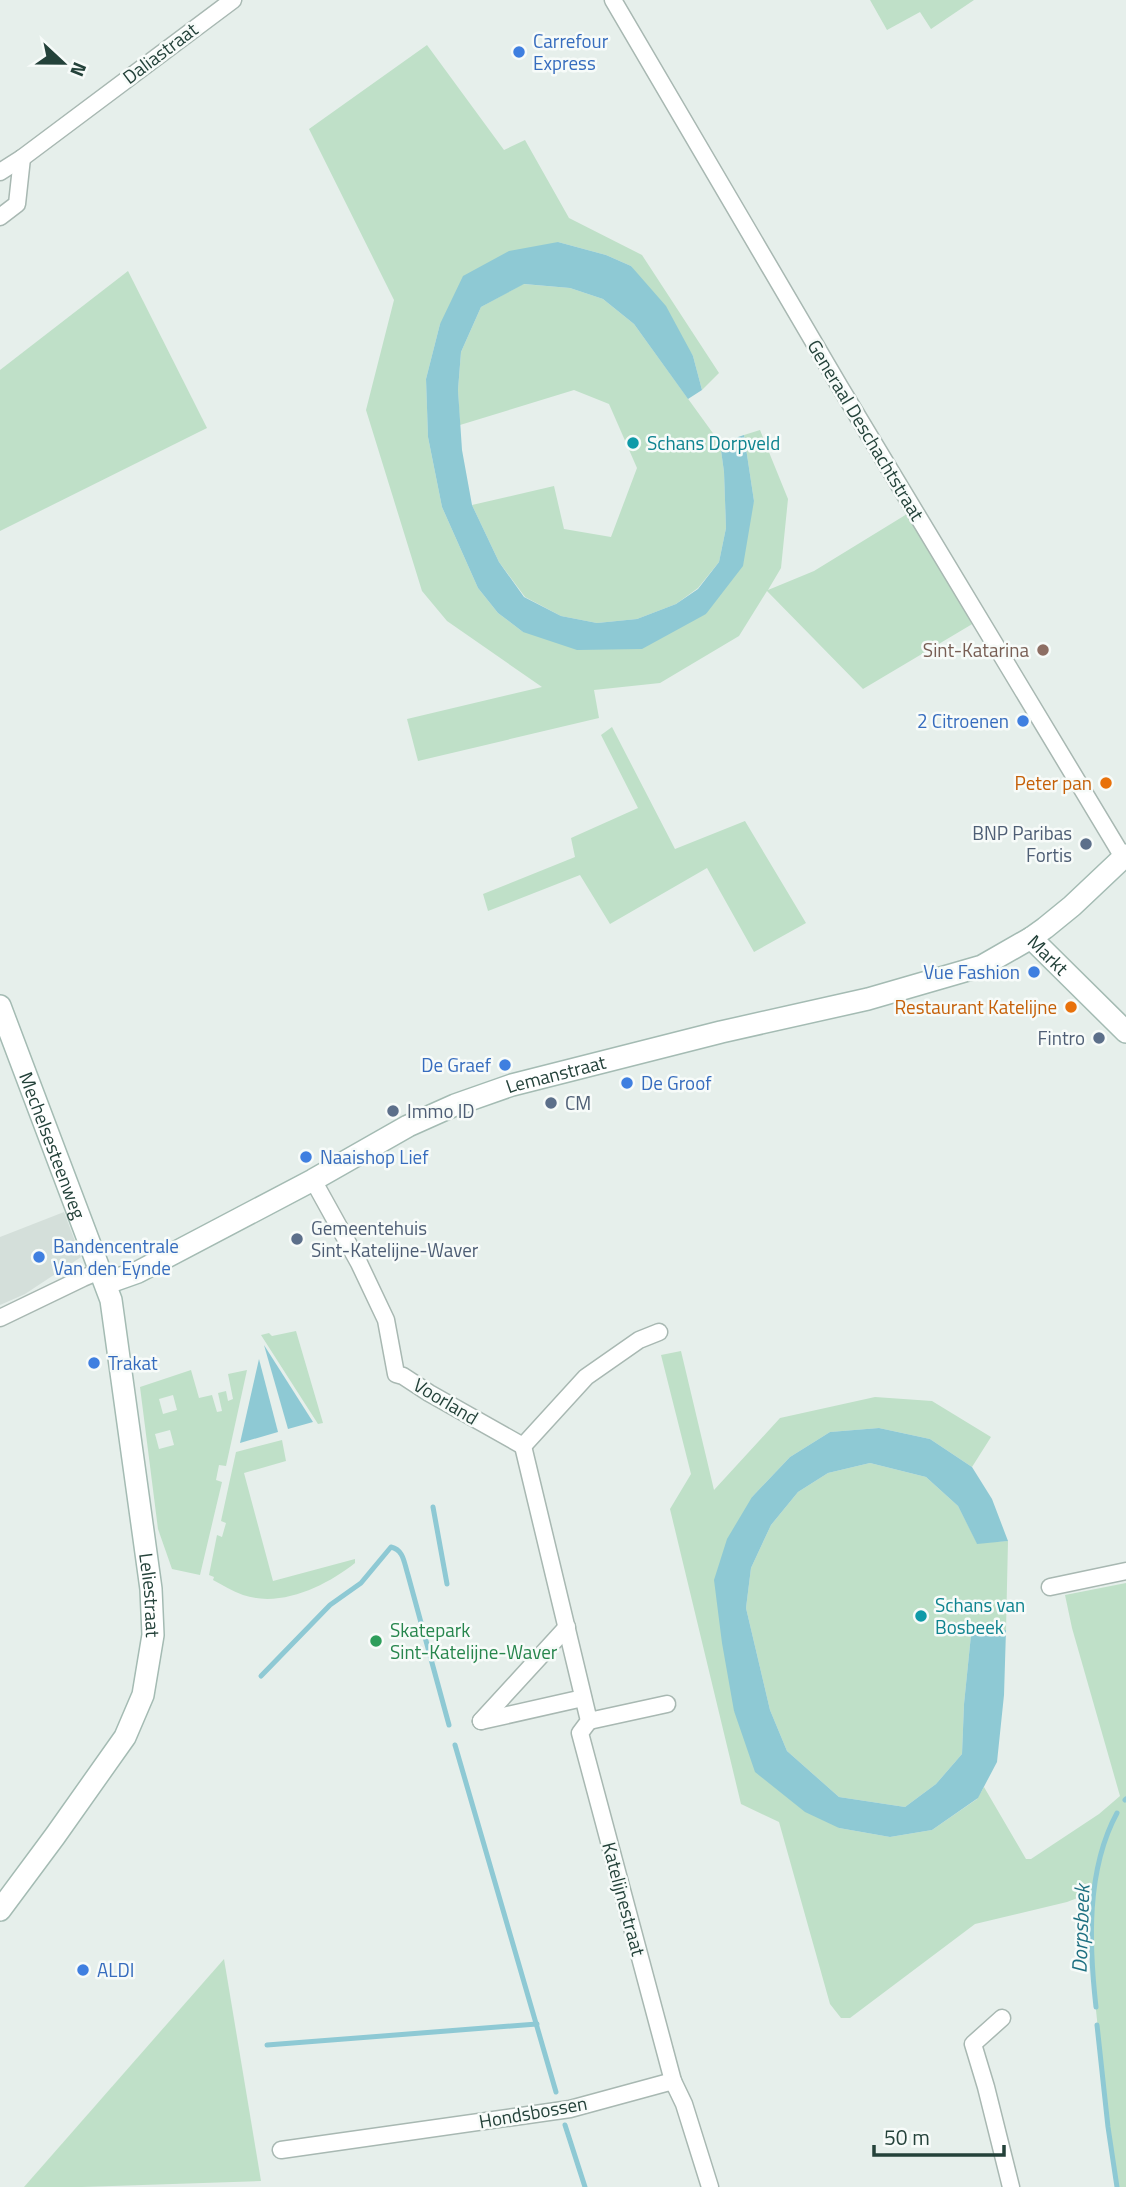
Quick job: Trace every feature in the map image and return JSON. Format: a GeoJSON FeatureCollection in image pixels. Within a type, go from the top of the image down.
{"type":"FeatureCollection","features":[{"type":"Feature","properties":{"kind":"street","name":"Daliastraat"},"geometry":{"type":"LineString","coordinates":[[0,172],[233,0]]}},
{"type":"Feature","properties":{"kind":"street","name":"Generaal Deschachtstraat"},"geometry":{"type":"LineString","coordinates":[[613,0],[840,387],[1124,856]]}},
{"type":"Feature","properties":{"kind":"street"},"geometry":{"type":"LineString","coordinates":[[0,217],[17,204],[22,158]]}},
{"type":"Feature","properties":{"kind":"street","name":"Markt"},"geometry":{"type":"LineString","coordinates":[[1124,856],[1072,906],[1031,938],[1126,1032]]}},
{"type":"Feature","properties":{"kind":"street","name":"Lemanstraat"},"geometry":{"type":"LineString","coordinates":[[104,1277],[138,1272],[313,1180],[408,1126],[455,1105],[512,1085],[721,1032],[868,999],[951,976],[982,966],[1031,938]]}},
{"type":"Feature","properties":{"kind":"street","name":"Mechelsesteenweg"},"geometry":{"type":"LineString","coordinates":[[0,1006],[104,1277]]}},
{"type":"Feature","properties":{"kind":"street","name":"Voorland"},"geometry":{"type":"LineString","coordinates":[[313,1180],[359,1263],[386,1320],[396,1374],[404,1376],[523,1446]]}},
{"type":"Feature","properties":{"kind":"street"},"geometry":{"type":"LineString","coordinates":[[0,1318],[83,1278],[104,1277]]}},
{"type":"Feature","properties":{"kind":"street","name":"Leliestraat"},"geometry":{"type":"LineString","coordinates":[[0,1910],[125,1737],[143,1695],[150,1658],[153,1635],[151,1589],[111,1300],[104,1277]]}},
{"type":"Feature","properties":{"kind":"street"},"geometry":{"type":"LineString","coordinates":[[523,1446],[586,1377],[639,1340],[659,1332]]}},
{"type":"Feature","properties":{"kind":"street","name":"Katelijnestraat"},"geometry":{"type":"LineString","coordinates":[[523,1446],[589,1721],[580,1733],[673,2081]]}},
{"type":"Feature","properties":{"kind":"street"},"geometry":{"type":"LineString","coordinates":[[1050,1587],[1126,1571]]}},
{"type":"Feature","properties":{"kind":"street"},"geometry":{"type":"LineString","coordinates":[[567,1627],[481,1721],[583,1698]]}},
{"type":"Feature","properties":{"kind":"street"},"geometry":{"type":"LineString","coordinates":[[589,1721],[667,1704]]}},
{"type":"Feature","properties":{"kind":"street"},"geometry":{"type":"LineString","coordinates":[[1002,2018],[973,2044],[1011,2187]]}},
{"type":"Feature","properties":{"kind":"street"},"geometry":{"type":"LineString","coordinates":[[673,2081],[684,2105],[710,2187]]}},
{"type":"Feature","properties":{"kind":"street","name":"Hondsbossen"},"geometry":{"type":"LineString","coordinates":[[281,2150],[570,2109],[673,2081]]}},
{"type":"Feature","properties":{"kind":"shaded area"},"geometry":{"type":"Polygon","coordinates":[[[64,1212],[81,1257],[25,1294],[0,1305],[0,1237],[64,1212]]]}},
{"type":"Feature","properties":{"kind":"green space"},"geometry":{"type":"Polygon","coordinates":[[[870,0],[974,0],[931,29],[920,12],[887,30],[870,0]]]}},
{"type":"Feature","properties":{"kind":"green space"},"geometry":{"type":"Polygon","coordinates":[[[427,45],[504,150],[525,140],[569,218],[642,255],[719,373],[702,390],[693,356],[631,266],[606,255],[558,242],[440,324],[426,379],[428,437],[442,507],[478,588],[498,613],[523,632],[706,614],[754,501],[744,435],[760,430],[788,499],[781,568],[768,590],[814,571],[907,514],[974,623],[863,689],[767,591],[739,636],[660,683],[594,690],[599,718],[418,761],[407,719],[542,687],[447,621],[422,591],[366,410],[394,300],[309,129],[427,45]]]}},
{"type":"Feature","properties":{"kind":"green space"},"geometry":{"type":"Polygon","coordinates":[[[128,271],[207,428],[0,531],[0,370],[128,271]]]}},
{"type":"Feature","properties":{"kind":"green space"},"geometry":{"type":"Polygon","coordinates":[[[523,284],[570,288],[603,299],[634,324],[720,443],[726,528],[719,562],[698,588],[676,604],[637,619],[597,623],[561,616],[525,597],[499,562],[472,505],[554,486],[564,529],[611,537],[637,468],[609,404],[574,390],[460,425],[458,390],[461,352],[481,307],[523,284]]]}},
{"type":"Feature","properties":{"kind":"green space"},"geometry":{"type":"Polygon","coordinates":[[[612,727],[675,849],[745,821],[806,923],[754,952],[707,868],[610,924],[580,875],[488,911],[483,894],[575,857],[571,838],[638,808],[601,735],[612,727]]]}},
{"type":"Feature","properties":{"kind":"green space"},"geometry":{"type":"Polygon","coordinates":[[[296,1331],[323,1423],[318,1424],[261,1335],[269,1333],[272,1336],[296,1331]]]}},
{"type":"Feature","properties":{"kind":"green space"},"geometry":{"type":"Polygon","coordinates":[[[681,1351],[714,1490],[780,1418],[875,1397],[932,1401],[991,1437],[972,1467],[930,1439],[879,1428],[830,1432],[790,1457],[752,1497],[734,1711],[839,1828],[890,1837],[932,1830],[977,1799],[984,1787],[1026,1859],[1031,1859],[1099,1814],[1120,1796],[1065,1595],[1126,1583],[1126,2187],[1117,2187],[1108,2127],[1092,1971],[1093,1892],[1067,1902],[975,1924],[850,2018],[841,2018],[830,2004],[779,1822],[741,1804],[670,1509],[691,1474],[661,1355],[681,1351]]]}},
{"type":"Feature","properties":{"kind":"green space"},"geometry":{"type":"Polygon","coordinates":[[[191,1370],[199,1398],[212,1395],[217,1412],[222,1411],[218,1393],[226,1391],[228,1401],[233,1399],[228,1374],[247,1370],[226,1466],[219,1465],[216,1480],[222,1482],[200,1575],[172,1569],[158,1529],[140,1387],[191,1370]],[[173,1395],[159,1399],[163,1414],[177,1410],[173,1395]],[[170,1430],[155,1434],[159,1449],[174,1445],[170,1430]]]}},
{"type":"Feature","properties":{"kind":"green space"},"geometry":{"type":"Polygon","coordinates":[[[282,1440],[286,1461],[244,1473],[273,1581],[355,1559],[355,1563],[317,1587],[287,1597],[272,1599],[243,1595],[213,1580],[214,1577],[209,1575],[217,1535],[222,1537],[226,1523],[221,1521],[236,1452],[282,1440]]]}},
{"type":"Feature","properties":{"kind":"green space"},"geometry":{"type":"Polygon","coordinates":[[[870,1463],[926,1477],[958,1506],[977,1543],[1008,1541],[1006,1630],[971,1635],[962,1754],[936,1784],[905,1807],[839,1797],[787,1751],[770,1710],[746,1608],[751,1568],[771,1525],[798,1492],[828,1473],[870,1463]]]}},
{"type":"Feature","properties":{"kind":"green space"},"geometry":{"type":"Polygon","coordinates":[[[224,1959],[261,2181],[24,2187],[224,1959]]]}},
{"type":"Feature","properties":{"kind":"water"},"geometry":{"type":"Polygon","coordinates":[[[558,242],[606,255],[631,266],[666,306],[693,356],[702,390],[688,399],[634,324],[603,299],[570,288],[524,284],[481,307],[461,352],[458,390],[462,450],[472,505],[499,562],[524,597],[561,616],[597,623],[637,619],[676,604],[698,589],[719,562],[726,528],[720,443],[744,435],[754,501],[743,566],[706,614],[642,649],[577,650],[523,632],[498,613],[478,588],[442,507],[428,437],[426,379],[440,324],[463,276],[509,251],[558,242]]]}},
{"type":"Feature","properties":{"kind":"water"},"geometry":{"type":"Polygon","coordinates":[[[264,1345],[313,1422],[288,1429],[264,1345]]]}},
{"type":"Feature","properties":{"kind":"water"},"geometry":{"type":"Polygon","coordinates":[[[259,1359],[278,1432],[240,1443],[259,1359]]]}},
{"type":"Feature","properties":{"kind":"water"},"geometry":{"type":"Polygon","coordinates":[[[879,1428],[930,1439],[972,1467],[992,1499],[1008,1541],[977,1544],[958,1506],[926,1477],[870,1463],[828,1473],[798,1492],[771,1525],[751,1568],[746,1608],[770,1710],[787,1751],[839,1797],[905,1807],[936,1784],[962,1754],[971,1635],[1006,1630],[1004,1695],[997,1762],[978,1798],[932,1830],[890,1837],[839,1828],[805,1812],[755,1772],[734,1711],[714,1580],[727,1539],[752,1497],[790,1457],[830,1432],[879,1428]]]}},
{"type":"Feature","properties":{"kind":"waterway"},"geometry":{"type":"LineString","coordinates":[[433,1507],[447,1584]]}},
{"type":"Feature","properties":{"kind":"waterway"},"geometry":{"type":"LineString","coordinates":[[261,1676],[330,1605],[361,1583],[391,1547],[399,1551],[404,1562],[449,1725]]}},
{"type":"Feature","properties":{"kind":"waterway"},"geometry":{"type":"LineString","coordinates":[[455,1745],[556,2092]]}},
{"type":"Feature","properties":{"kind":"waterway","name":"Dorpsbeek"},"geometry":{"type":"LineString","coordinates":[[1096,2007],[1092,1908],[1100,1859],[1117,1813]]}},
{"type":"Feature","properties":{"kind":"waterway"},"geometry":{"type":"LineString","coordinates":[[267,2045],[537,2024]]}},
{"type":"Feature","properties":{"kind":"waterway","name":"Dorpsbeek"},"geometry":{"type":"LineString","coordinates":[[1097,2025],[1117,2187]]}},
{"type":"Feature","properties":{"kind":"waterway"},"geometry":{"type":"LineString","coordinates":[[565,2125],[585,2187]]}},
{"type":"Feature","properties":{"kind":"place","name":"Carrefour Express"},"geometry":{"type":"Point","coordinates":[519,52]}},
{"type":"Feature","properties":{"kind":"place","name":"Schans Dorpveld"},"geometry":{"type":"Point","coordinates":[633,443]}},
{"type":"Feature","properties":{"kind":"place","name":"Sint-Katarina"},"geometry":{"type":"Point","coordinates":[1043,650]}},
{"type":"Feature","properties":{"kind":"place","name":"2 Citroenen"},"geometry":{"type":"Point","coordinates":[1023,721]}},
{"type":"Feature","properties":{"kind":"place","name":"Peter pan"},"geometry":{"type":"Point","coordinates":[1106,783]}},
{"type":"Feature","properties":{"kind":"place","name":"BNP Paribas Fortis"},"geometry":{"type":"Point","coordinates":[1086,844]}},
{"type":"Feature","properties":{"kind":"place","name":"Vue Fashion"},"geometry":{"type":"Point","coordinates":[1034,972]}},
{"type":"Feature","properties":{"kind":"place","name":"Restaurant Katelijne"},"geometry":{"type":"Point","coordinates":[1071,1007]}},
{"type":"Feature","properties":{"kind":"place","name":"Fintro"},"geometry":{"type":"Point","coordinates":[1099,1038]}},
{"type":"Feature","properties":{"kind":"place","name":"De Graef"},"geometry":{"type":"Point","coordinates":[505,1065]}},
{"type":"Feature","properties":{"kind":"place","name":"De Groof"},"geometry":{"type":"Point","coordinates":[627,1083]}},
{"type":"Feature","properties":{"kind":"place","name":"CM"},"geometry":{"type":"Point","coordinates":[551,1103]}},
{"type":"Feature","properties":{"kind":"place","name":"Immo ID"},"geometry":{"type":"Point","coordinates":[393,1111]}},
{"type":"Feature","properties":{"kind":"place","name":"Naaishop Lief"},"geometry":{"type":"Point","coordinates":[306,1157]}},
{"type":"Feature","properties":{"kind":"place","name":"Gemeentehuis Sint-Katelijne-Waver"},"geometry":{"type":"Point","coordinates":[297,1239]}},
{"type":"Feature","properties":{"kind":"place","name":"Bandencentrale Van den Eynde"},"geometry":{"type":"Point","coordinates":[39,1257]}},
{"type":"Feature","properties":{"kind":"place","name":"Trakat"},"geometry":{"type":"Point","coordinates":[94,1363]}},
{"type":"Feature","properties":{"kind":"place","name":"Schans van Bosbeek"},"geometry":{"type":"Point","coordinates":[921,1616]}},
{"type":"Feature","properties":{"kind":"place","name":"Skatepark Sint-Katelijne-Waver"},"geometry":{"type":"Point","coordinates":[376,1641]}},
{"type":"Feature","properties":{"kind":"place","name":"ALDI"},"geometry":{"type":"Point","coordinates":[83,1970]}}]}
